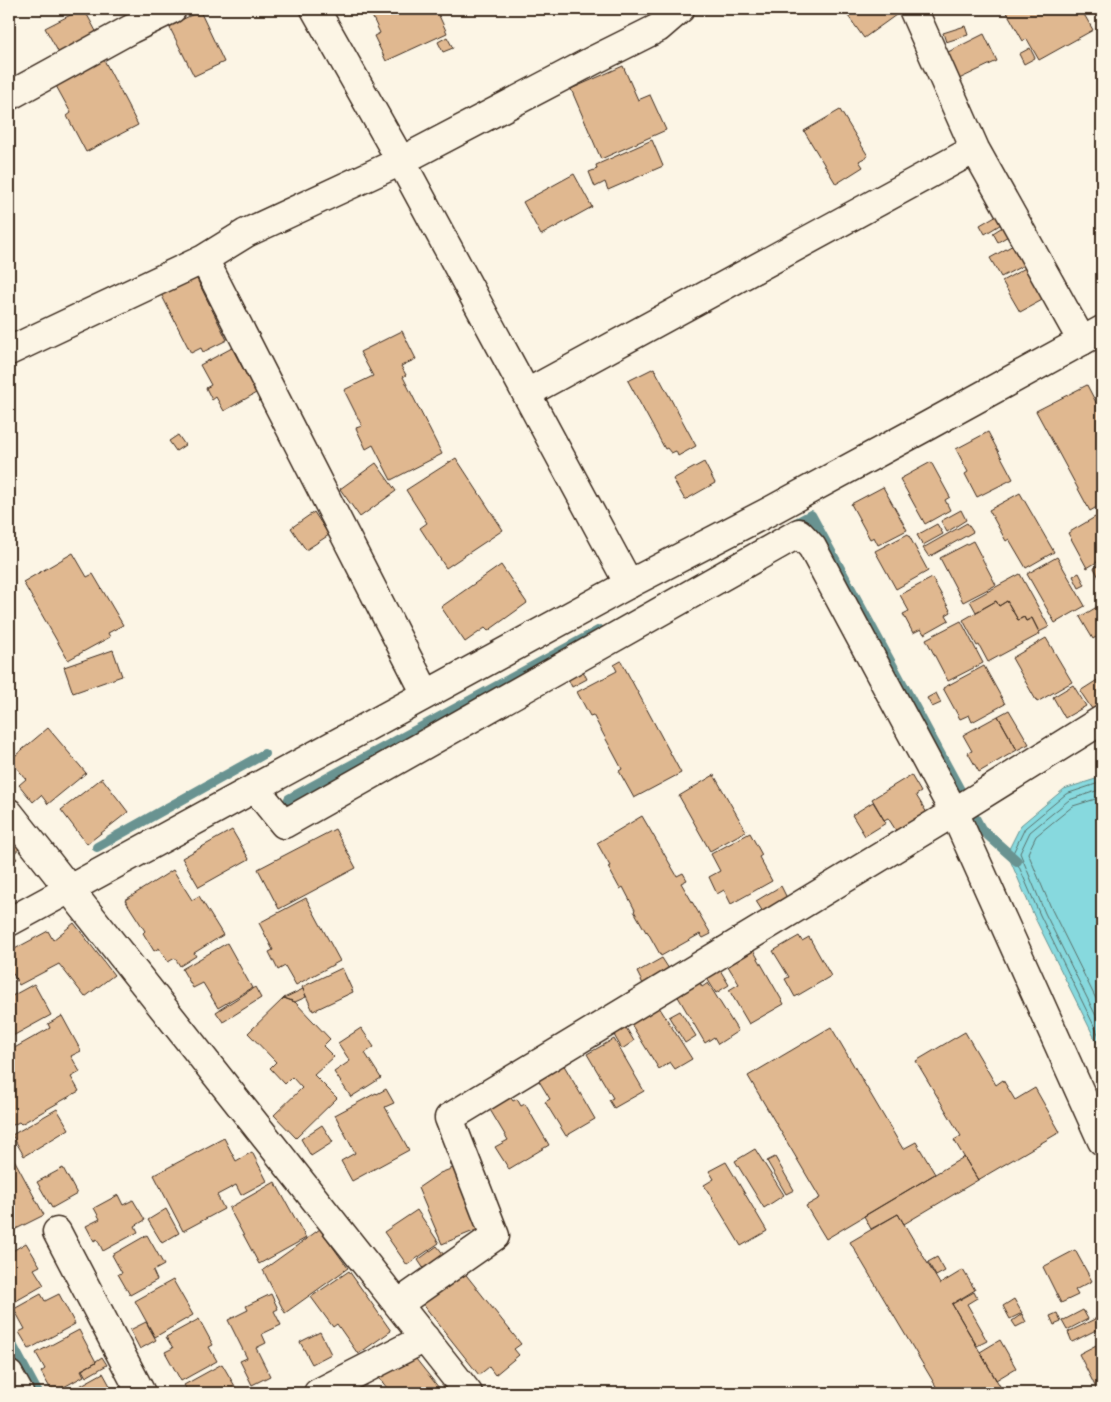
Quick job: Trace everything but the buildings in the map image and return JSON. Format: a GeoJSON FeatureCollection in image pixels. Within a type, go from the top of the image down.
{"type":"FeatureCollection","features":[{"type":"Feature","properties":{"kind":"street"},"geometry":{"type":"LineString","coordinates":[[9,96],[131,29],[172,9]]}},
{"type":"Feature","properties":{"kind":"street"},"geometry":{"type":"LineString","coordinates":[[315,9],[401,161],[629,584]]}},
{"type":"Feature","properties":{"kind":"street"},"geometry":{"type":"LineString","coordinates":[[9,351],[204,259],[246,233],[401,161],[658,28],[680,9]]}},
{"type":"Feature","properties":{"kind":"street"},"geometry":{"type":"LineString","coordinates":[[9,922],[426,694],[1092,335],[976,149],[913,9]]}},
{"type":"Feature","properties":{"kind":"street"},"geometry":{"type":"LineString","coordinates":[[527,394],[976,149]]}},
{"type":"Feature","properties":{"kind":"street"},"geometry":{"type":"LineString","coordinates":[[204,259],[426,694]]}},
{"type":"Feature","properties":{"kind":"street"},"geometry":{"type":"LineString","coordinates":[[255,788],[284,824],[799,533],[812,547],[963,806],[1102,1140]]}},
{"type":"Feature","properties":{"kind":"street"},"geometry":{"type":"LineString","coordinates":[[398,1304],[495,1236],[449,1118],[1102,720]]}},
{"type":"Feature","properties":{"kind":"street"},"geometry":{"type":"LineString","coordinates":[[9,813],[468,1393]]}},
{"type":"Feature","properties":{"kind":"street"},"geometry":{"type":"LineString","coordinates":[[57,1232],[141,1393]]}},
{"type":"Feature","properties":{"kind":"street"},"geometry":{"type":"LineString","coordinates":[[318,1393],[425,1338]]}},
{"type":"Feature","properties":{"kind":"street"},"geometry":{"type":"LineString","coordinates":[[9,1375],[19,1393]]}},
{"type":"Feature","properties":{"kind":"water"},"geometry":{"type":"Polygon","coordinates":[[[1102,777],[1102,1053],[1035,918],[1007,853],[1021,825],[1064,789],[1102,777]]]}},
{"type":"Feature","properties":{"kind":"waterway"},"geometry":{"type":"LineString","coordinates":[[791,526],[811,515],[981,829],[1017,861]]}},
{"type":"Feature","properties":{"kind":"waterway"},"geometry":{"type":"LineString","coordinates":[[289,799],[600,630]]}},
{"type":"Feature","properties":{"kind":"waterway"},"geometry":{"type":"LineString","coordinates":[[97,847],[264,754]]}},
{"type":"Feature","properties":{"kind":"waterway"},"geometry":{"type":"LineString","coordinates":[[9,1339],[38,1393]]}}]}
